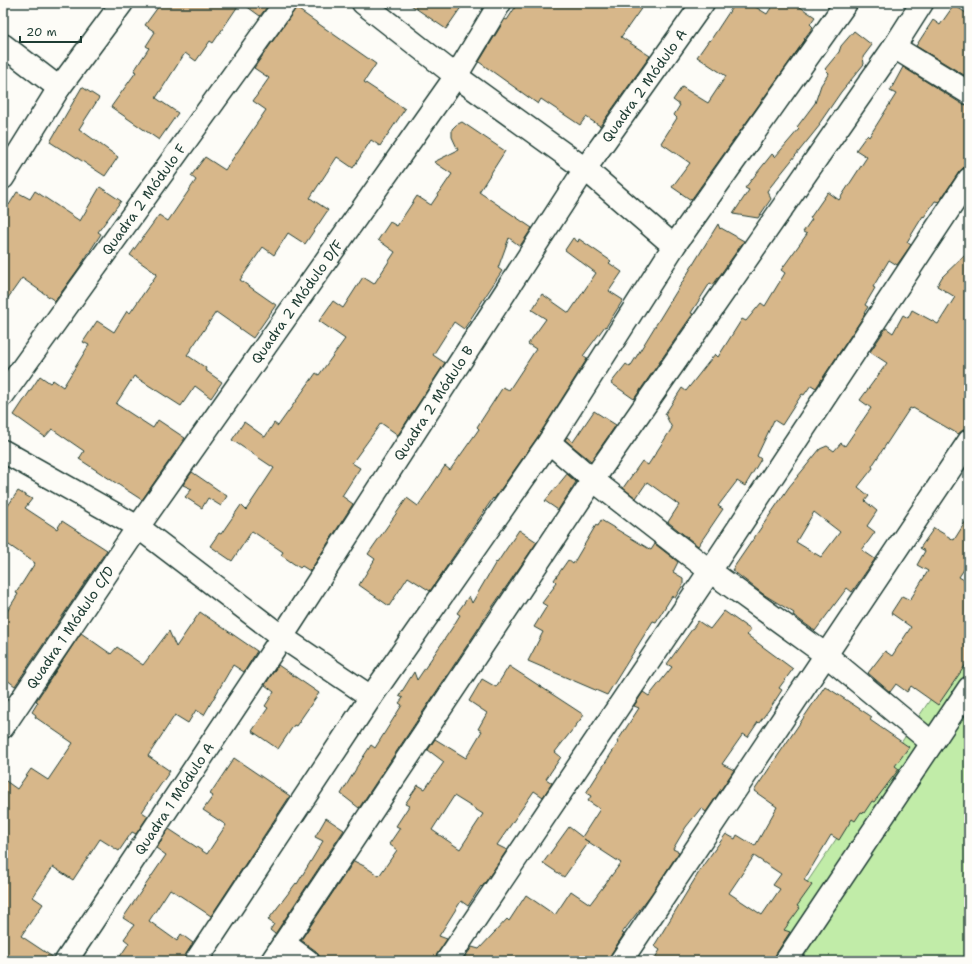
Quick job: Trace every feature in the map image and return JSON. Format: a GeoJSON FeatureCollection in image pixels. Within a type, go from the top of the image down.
{"type":"FeatureCollection","features":[{"type":"Feature","properties":{"kind":"street"},"geometry":{"type":"LineString","coordinates":[[3,178],[59,88],[122,3]]}},
{"type":"Feature","properties":{"kind":"street","name":"Quadra 2 Módulo F"},"geometry":{"type":"LineString","coordinates":[[3,395],[285,3]]}},
{"type":"Feature","properties":{"kind":"street"},"geometry":{"type":"LineString","coordinates":[[363,3],[456,76],[585,169],[674,246]]}},
{"type":"Feature","properties":{"kind":"street","name":"Quadra 2 Módulo D/F"},"geometry":{"type":"LineString","coordinates":[[138,527],[456,76],[500,3]]}},
{"type":"Feature","properties":{"kind":"street","name":"Quadra 2 Módulo A"},"geometry":{"type":"LineString","coordinates":[[585,169],[704,3]]}},
{"type":"Feature","properties":{"kind":"street"},"geometry":{"type":"LineString","coordinates":[[196,961],[370,698],[549,442],[674,246],[846,3]]}},
{"type":"Feature","properties":{"kind":"street"},"geometry":{"type":"LineString","coordinates":[[272,961],[593,480],[894,47],[922,3]]}},
{"type":"Feature","properties":{"kind":"street"},"geometry":{"type":"LineString","coordinates":[[3,44],[59,88]]}},
{"type":"Feature","properties":{"kind":"street"},"geometry":{"type":"LineString","coordinates":[[894,47],[969,93]]}},
{"type":"Feature","properties":{"kind":"street","name":"Quadra 2 Módulo B"},"geometry":{"type":"LineString","coordinates":[[282,637],[585,169]]}},
{"type":"Feature","properties":{"kind":"street"},"geometry":{"type":"LineString","coordinates":[[447,961],[710,571],[969,179]]}},
{"type":"Feature","properties":{"kind":"street"},"geometry":{"type":"LineString","coordinates":[[621,961],[969,441]]}},
{"type":"Feature","properties":{"kind":"street"},"geometry":{"type":"LineString","coordinates":[[549,442],[593,480],[710,571],[826,655],[932,742]]}},
{"type":"Feature","properties":{"kind":"street"},"geometry":{"type":"LineString","coordinates":[[3,451],[138,527],[282,637],[370,698]]}},
{"type":"Feature","properties":{"kind":"street","name":"Quadra 1 Módulo C/D"},"geometry":{"type":"LineString","coordinates":[[3,727],[138,527]]}},
{"type":"Feature","properties":{"kind":"street","name":"Quadra 1 Módulo A"},"geometry":{"type":"LineString","coordinates":[[66,961],[282,637]]}},
{"type":"Feature","properties":{"kind":"street"},"geometry":{"type":"LineString","coordinates":[[786,961],[969,688]]}},
{"type":"Feature","properties":{"kind":"street"},"geometry":{"type":"LineString","coordinates":[[284,943],[308,961]]}},
{"type":"Feature","properties":{"kind":"green space"},"geometry":{"type":"Polygon","coordinates":[[[969,642],[969,961],[754,961],[969,642]]]}},
{"type":"Feature","properties":{"kind":"building"},"geometry":{"type":"Polygon","coordinates":[[[161,3],[240,3],[213,43],[210,41],[196,61],[185,53],[156,98],[178,113],[159,140],[111,107],[136,72],[134,71],[149,48],[146,46],[155,32],[145,25],[161,3]]]}},
{"type":"Feature","properties":{"kind":"building"},"geometry":{"type":"Polygon","coordinates":[[[242,3],[270,3],[260,16],[242,3]]]}},
{"type":"Feature","properties":{"kind":"building"},"geometry":{"type":"Polygon","coordinates":[[[408,3],[464,3],[446,29],[408,3]]]}},
{"type":"Feature","properties":{"kind":"building"},"geometry":{"type":"Polygon","coordinates":[[[518,3],[645,3],[621,37],[650,56],[600,126],[586,117],[580,125],[541,99],[538,104],[479,62],[505,19],[507,20],[518,3]]]}},
{"type":"Feature","properties":{"kind":"building"},"geometry":{"type":"Polygon","coordinates":[[[735,3],[749,3],[767,14],[774,3],[794,3],[815,17],[810,24],[813,27],[691,200],[672,187],[690,163],[661,143],[677,118],[674,115],[680,105],[673,100],[682,87],[708,103],[726,76],[697,57],[709,40],[710,41],[735,3]]]}},
{"type":"Feature","properties":{"kind":"building"},"geometry":{"type":"Polygon","coordinates":[[[954,5],[969,15],[969,78],[916,46],[933,20],[940,25],[954,5]]]}},
{"type":"Feature","properties":{"kind":"building"},"geometry":{"type":"Polygon","coordinates":[[[296,8],[376,64],[364,82],[405,109],[380,146],[371,140],[353,168],[337,157],[310,198],[328,210],[305,244],[288,233],[274,255],[263,247],[240,280],[276,305],[253,338],[216,312],[187,355],[206,368],[205,370],[222,382],[211,398],[195,386],[181,406],[134,376],[116,404],[153,428],[158,420],[185,438],[142,500],[79,459],[84,451],[52,429],[45,437],[14,415],[40,376],[50,383],[53,380],[63,387],[89,345],[83,342],[97,321],[114,332],[127,311],[130,313],[157,274],[130,255],[159,215],[168,221],[196,180],[191,176],[205,157],[225,170],[266,110],[253,101],[269,78],[254,68],[296,8]]]}},
{"type":"Feature","properties":{"kind":"building"},"geometry":{"type":"Polygon","coordinates":[[[854,31],[872,45],[863,57],[864,64],[841,92],[819,124],[820,125],[767,191],[771,199],[758,218],[733,214],[749,190],[745,188],[772,154],[775,157],[799,129],[797,127],[815,103],[821,85],[829,73],[825,69],[839,52],[841,46],[854,31]]]}},
{"type":"Feature","properties":{"kind":"building"},"geometry":{"type":"Polygon","coordinates":[[[903,67],[962,104],[969,105],[969,167],[963,168],[959,172],[939,202],[935,201],[924,217],[923,216],[907,242],[911,245],[897,265],[889,260],[873,287],[875,288],[865,305],[868,307],[864,313],[865,314],[816,388],[811,385],[804,395],[802,394],[782,425],[774,420],[757,456],[761,459],[745,486],[737,481],[718,506],[723,509],[698,546],[668,522],[679,505],[647,482],[636,498],[623,488],[642,461],[648,465],[672,428],[665,414],[682,388],[686,391],[715,354],[718,357],[742,319],[746,321],[761,303],[765,306],[785,273],[781,270],[807,234],[803,232],[812,219],[810,218],[828,192],[839,200],[867,157],[856,150],[867,135],[869,137],[896,94],[890,91],[903,67]]]}},
{"type":"Feature","properties":{"kind":"building"},"geometry":{"type":"Polygon","coordinates":[[[82,87],[99,98],[79,129],[118,157],[105,176],[50,142],[82,87]]]}},
{"type":"Feature","properties":{"kind":"building"},"geometry":{"type":"Polygon","coordinates":[[[462,122],[505,151],[479,192],[532,228],[520,246],[509,238],[498,268],[502,271],[464,329],[454,322],[433,355],[445,363],[398,435],[381,423],[352,463],[360,468],[342,496],[353,504],[310,571],[302,566],[300,568],[281,555],[283,552],[252,531],[232,561],[210,546],[219,533],[221,534],[241,505],[246,510],[274,468],[232,440],[244,422],[265,437],[274,423],[278,426],[316,373],[319,375],[345,339],[319,321],[333,301],[343,308],[363,277],[374,284],[395,252],[378,240],[390,222],[397,226],[417,196],[431,205],[452,174],[434,162],[458,150],[452,137],[452,129],[462,122]]]}},
{"type":"Feature","properties":{"kind":"building"},"geometry":{"type":"Polygon","coordinates":[[[100,187],[121,201],[98,232],[101,234],[55,301],[22,278],[3,305],[3,201],[9,205],[17,192],[30,199],[35,191],[80,221],[100,187]]]}},
{"type":"Feature","properties":{"kind":"building"},"geometry":{"type":"Polygon","coordinates":[[[718,224],[720,229],[721,228],[744,241],[713,285],[710,283],[691,313],[693,314],[634,399],[611,383],[626,364],[630,367],[718,224]]]}},
{"type":"Feature","properties":{"kind":"building"},"geometry":{"type":"Polygon","coordinates":[[[573,238],[578,242],[579,239],[611,261],[609,263],[622,272],[609,291],[623,300],[606,327],[605,326],[583,356],[587,359],[539,435],[494,499],[493,498],[430,591],[408,577],[389,606],[359,585],[375,559],[368,554],[407,498],[418,506],[445,466],[450,470],[479,429],[477,427],[503,387],[509,390],[536,349],[528,344],[546,319],[532,310],[542,294],[569,313],[596,273],[565,250],[573,238]]]}},
{"type":"Feature","properties":{"kind":"building"},"geometry":{"type":"Polygon","coordinates":[[[969,251],[969,428],[958,434],[913,408],[910,408],[872,466],[873,468],[858,487],[869,496],[865,501],[877,511],[867,526],[875,532],[862,550],[875,559],[852,592],[847,588],[815,631],[793,615],[794,613],[763,594],[732,570],[789,487],[820,449],[827,446],[834,451],[841,443],[845,446],[871,408],[860,400],[887,363],[870,352],[886,328],[893,333],[903,315],[908,318],[912,310],[938,324],[955,297],[937,286],[942,277],[969,251]],[[814,512],[796,542],[821,557],[840,532],[814,512]]]}},
{"type":"Feature","properties":{"kind":"building"},"geometry":{"type":"Polygon","coordinates":[[[594,411],[616,425],[591,461],[565,440],[567,437],[573,442],[594,411]]]}},
{"type":"Feature","properties":{"kind":"building"},"geometry":{"type":"Polygon","coordinates":[[[192,472],[227,496],[221,506],[208,498],[202,508],[185,497],[192,489],[183,485],[192,472]]]}},
{"type":"Feature","properties":{"kind":"building"},"geometry":{"type":"Polygon","coordinates":[[[567,474],[576,482],[558,510],[545,501],[567,474]]]}},
{"type":"Feature","properties":{"kind":"building"},"geometry":{"type":"Polygon","coordinates":[[[18,491],[32,499],[25,508],[57,529],[62,521],[107,550],[15,686],[3,677],[3,618],[18,594],[16,593],[35,563],[3,541],[3,513],[18,491]]]}},
{"type":"Feature","properties":{"kind":"building"},"geometry":{"type":"Polygon","coordinates":[[[969,516],[969,562],[959,577],[969,583],[969,660],[938,705],[911,686],[907,692],[896,684],[890,692],[868,673],[885,651],[892,656],[911,627],[891,613],[902,596],[910,600],[928,571],[917,565],[925,551],[920,548],[934,528],[954,540],[969,516]]]}},
{"type":"Feature","properties":{"kind":"building"},"geometry":{"type":"Polygon","coordinates":[[[601,520],[651,550],[655,544],[678,562],[673,572],[683,578],[683,585],[675,598],[672,596],[656,622],[653,621],[607,695],[528,661],[543,632],[534,627],[547,606],[542,603],[554,587],[553,586],[556,582],[554,580],[568,560],[573,564],[596,525],[598,526],[601,520]]]}},
{"type":"Feature","properties":{"kind":"building"},"geometry":{"type":"Polygon","coordinates":[[[519,530],[537,542],[482,622],[359,808],[341,794],[371,745],[375,748],[402,705],[399,703],[403,698],[399,696],[414,672],[417,680],[460,615],[457,613],[469,596],[472,603],[496,562],[497,563],[519,530]]]}},
{"type":"Feature","properties":{"kind":"building"},"geometry":{"type":"Polygon","coordinates":[[[724,611],[751,630],[747,635],[793,669],[779,688],[782,690],[771,707],[748,737],[743,734],[722,764],[734,770],[706,812],[701,808],[686,827],[673,849],[679,852],[652,893],[622,933],[624,934],[611,954],[609,961],[507,961],[504,959],[504,961],[462,961],[472,947],[479,949],[507,919],[509,921],[526,895],[555,915],[571,891],[590,904],[621,863],[589,842],[564,877],[543,863],[569,827],[582,837],[600,809],[588,801],[591,796],[586,793],[639,708],[634,706],[643,692],[649,696],[672,667],[667,664],[698,621],[710,629],[724,611]]]}},
{"type":"Feature","properties":{"kind":"building"},"geometry":{"type":"Polygon","coordinates":[[[200,612],[257,651],[244,672],[233,665],[204,715],[196,710],[188,723],[175,715],[148,756],[170,771],[142,812],[148,816],[136,834],[132,832],[119,851],[100,839],[73,880],[53,867],[33,897],[43,904],[21,936],[54,958],[54,961],[3,961],[3,779],[17,789],[31,769],[48,780],[73,743],[35,717],[36,715],[32,712],[38,702],[36,701],[81,633],[111,654],[117,647],[143,665],[169,631],[176,647],[200,612]]]}},
{"type":"Feature","properties":{"kind":"building"},"geometry":{"type":"Polygon","coordinates":[[[278,665],[319,693],[296,726],[294,725],[278,749],[252,731],[268,708],[265,706],[274,692],[265,685],[278,665]]]}},
{"type":"Feature","properties":{"kind":"building"},"geometry":{"type":"Polygon","coordinates":[[[509,666],[584,715],[555,752],[561,757],[546,779],[552,783],[543,797],[534,791],[497,845],[507,850],[468,906],[461,901],[439,936],[447,939],[437,954],[435,961],[320,961],[316,951],[301,940],[354,861],[379,876],[397,850],[389,844],[400,828],[396,826],[409,806],[405,804],[418,785],[425,789],[444,762],[428,750],[435,739],[466,758],[482,731],[478,729],[487,713],[469,701],[482,679],[496,687],[509,666]],[[454,796],[432,830],[460,849],[483,814],[454,796]]]}},
{"type":"Feature","properties":{"kind":"building"},"geometry":{"type":"Polygon","coordinates":[[[825,686],[872,717],[870,720],[909,747],[895,766],[899,769],[874,802],[872,801],[864,813],[861,812],[855,821],[852,819],[839,840],[831,835],[804,880],[812,885],[797,906],[800,908],[784,930],[790,932],[776,954],[774,961],[653,961],[660,950],[654,946],[704,864],[726,834],[735,839],[737,835],[755,846],[777,807],[754,791],[825,686]],[[754,856],[729,893],[762,915],[780,889],[773,885],[781,874],[754,856]]]}},
{"type":"Feature","properties":{"kind":"building"},"geometry":{"type":"Polygon","coordinates":[[[234,758],[290,796],[211,916],[170,889],[149,921],[177,941],[181,934],[193,943],[186,954],[184,961],[117,961],[129,943],[124,939],[134,925],[123,918],[166,855],[156,848],[169,829],[207,854],[226,825],[203,810],[213,796],[210,794],[234,758]]]}},
{"type":"Feature","properties":{"kind":"building"},"geometry":{"type":"Polygon","coordinates":[[[326,818],[344,830],[275,934],[270,930],[274,924],[268,920],[296,883],[297,884],[323,841],[315,837],[326,818]]]}}]}
